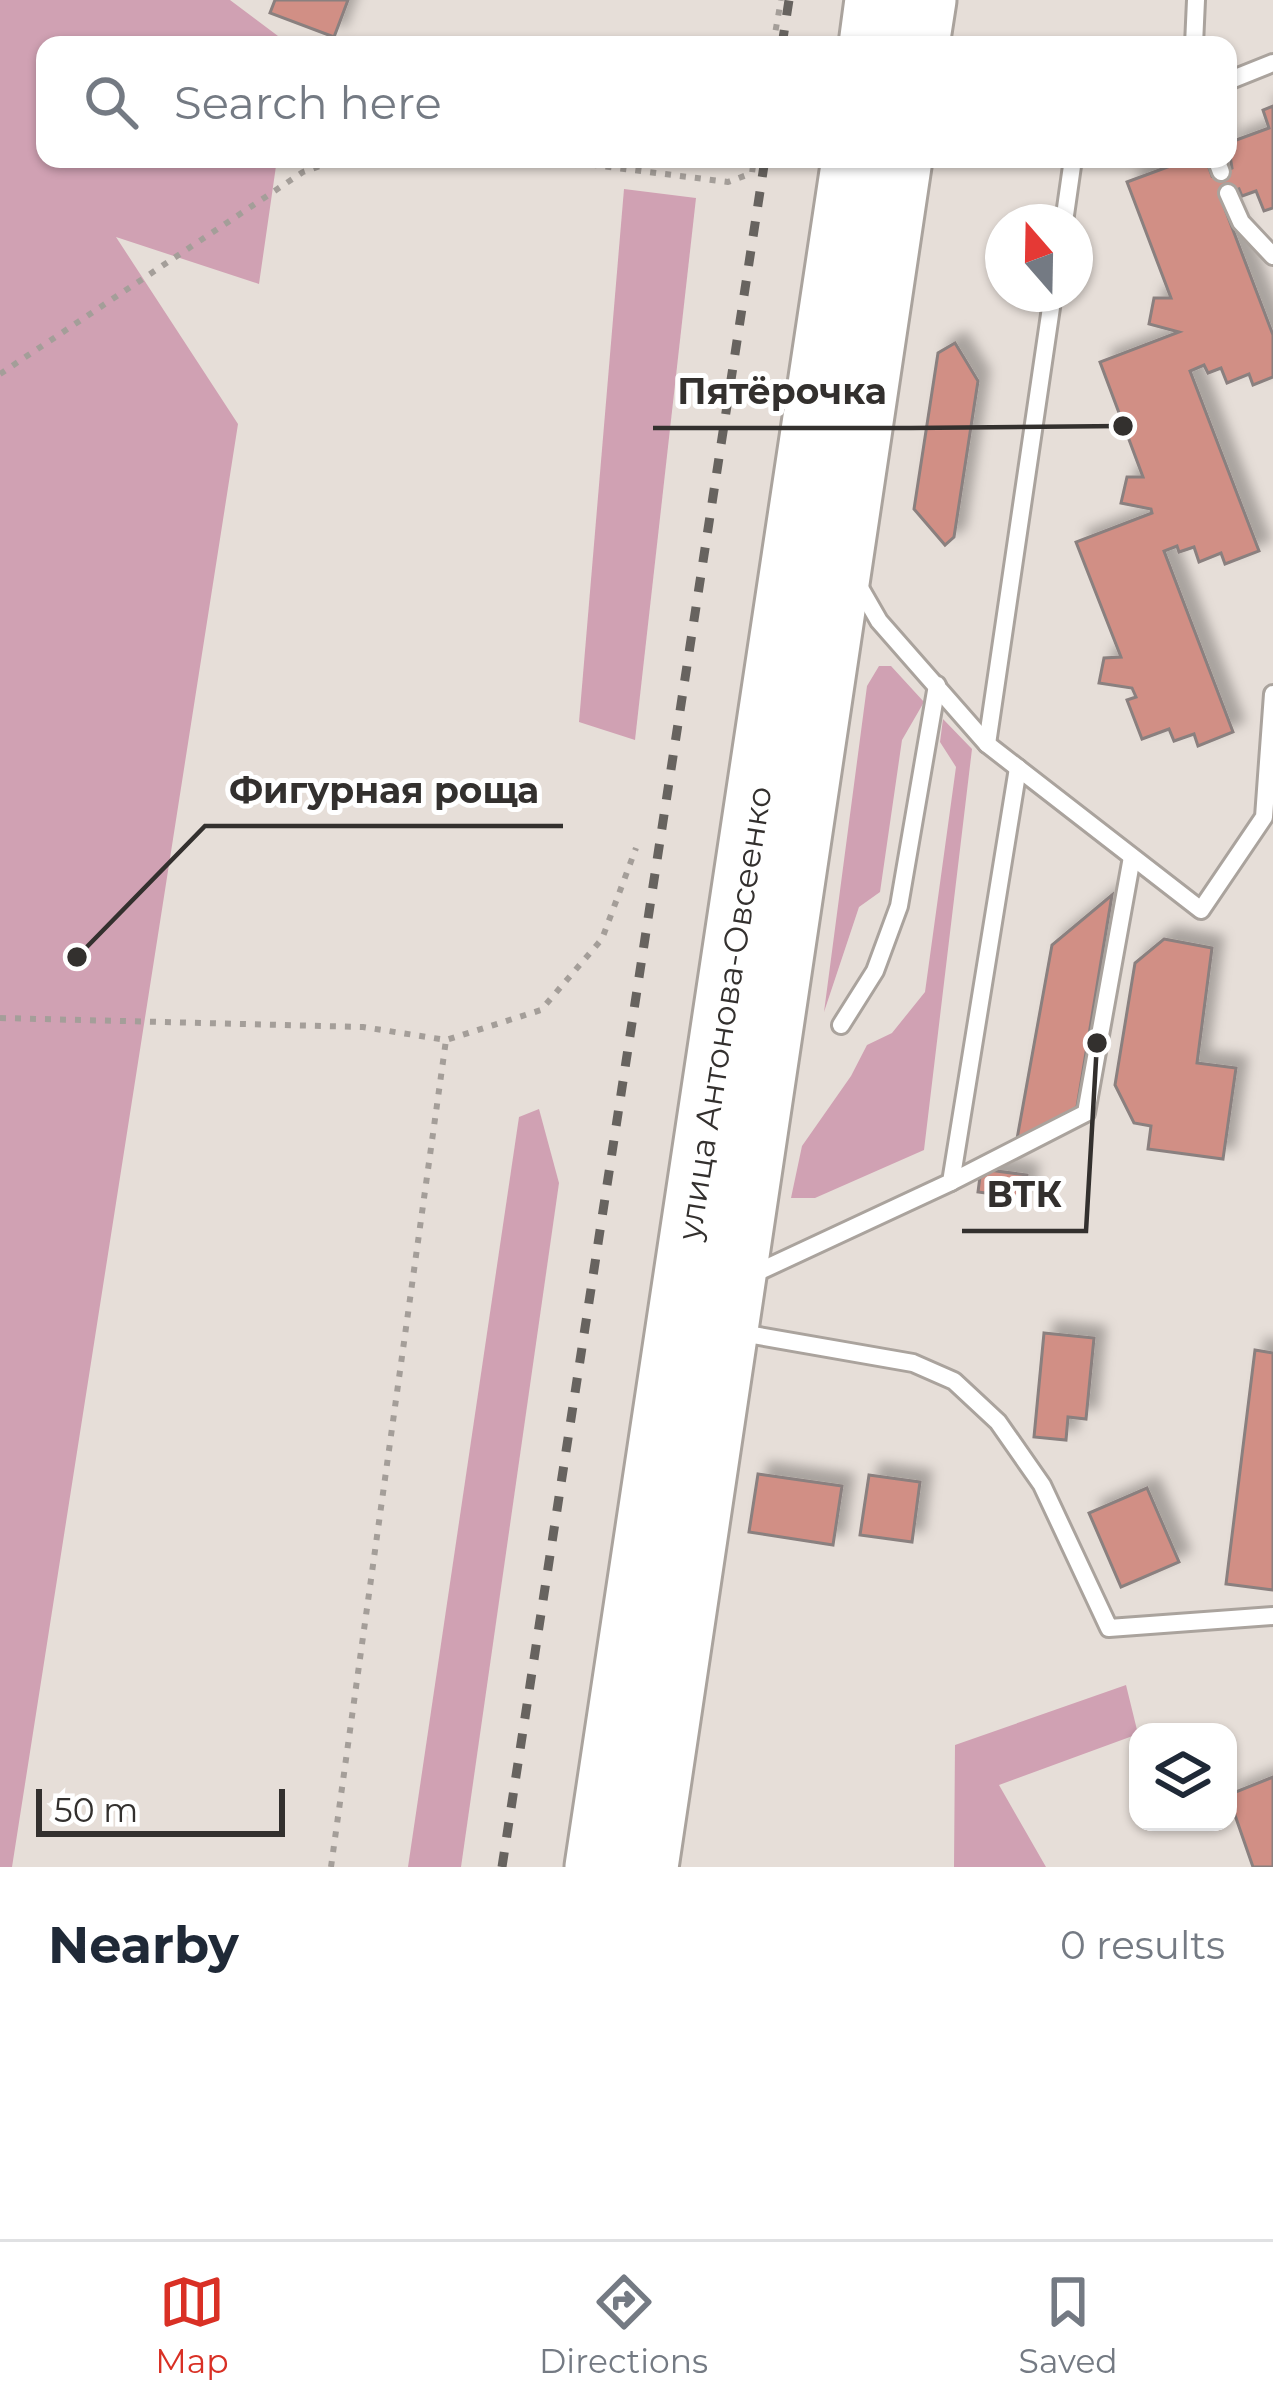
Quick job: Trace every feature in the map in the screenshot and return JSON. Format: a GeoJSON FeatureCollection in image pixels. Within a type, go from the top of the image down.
{"type":"FeatureCollection","features":[{"type":"Feature","properties":{"kind":"highway"},"geometry":{"type":"LineString","coordinates":[[872,36],[878,0]]}},
{"type":"Feature","properties":{"kind":"highway"},"geometry":{"type":"LineString","coordinates":[[918,36],[923,0]]}},
{"type":"Feature","properties":{"kind":"highway","name":"улица Антонова-Овсеенко"},"geometry":{"type":"LineString","coordinates":[[597,1867],[853,168]]}},
{"type":"Feature","properties":{"kind":"highway","name":"улица Антонова-Овсеенко"},"geometry":{"type":"LineString","coordinates":[[646,1867],[899,168]]}},
{"type":"Feature","properties":{"kind":"lane"},"geometry":{"type":"LineString","coordinates":[[1194,36],[1196,0]]}},
{"type":"Feature","properties":{"kind":"lane"},"geometry":{"type":"LineString","coordinates":[[1237,77],[1273,63]]}},
{"type":"Feature","properties":{"kind":"lane"},"geometry":{"type":"LineString","coordinates":[[1067,204],[1072,168]]}},
{"type":"Feature","properties":{"kind":"lane"},"geometry":{"type":"LineString","coordinates":[[1228,193],[1241,222],[1273,256]]}},
{"type":"Feature","properties":{"kind":"lane"},"geometry":{"type":"LineString","coordinates":[[987,744],[1050,312]]}},
{"type":"Feature","properties":{"kind":"lane"},"geometry":{"type":"LineString","coordinates":[[840,555],[879,621],[987,744],[1201,910],[1264,817],[1273,694]]}},
{"type":"Feature","properties":{"kind":"lane"},"geometry":{"type":"LineString","coordinates":[[841,1025],[875,971],[899,906],[937,685]]}},
{"type":"Feature","properties":{"kind":"lane"},"geometry":{"type":"LineString","coordinates":[[951,1182],[1018,768]]}},
{"type":"Feature","properties":{"kind":"lane"},"geometry":{"type":"LineString","coordinates":[[727,1308],[951,1182],[1086,1113],[1132,857]]}},
{"type":"Feature","properties":{"kind":"lane"},"geometry":{"type":"LineString","coordinates":[[727,1308],[913,1364],[954,1381],[998,1422],[1042,1485],[1109,1628],[1273,1616]]}},
{"type":"Feature","properties":{"kind":"path"},"geometry":{"type":"LineString","coordinates":[[775,36],[781,0]]}},
{"type":"Feature","properties":{"kind":"path"},"geometry":{"type":"LineString","coordinates":[[0,374],[314,168]]}},
{"type":"Feature","properties":{"kind":"path"},"geometry":{"type":"LineString","coordinates":[[617,168],[728,182],[753,168]]}},
{"type":"Feature","properties":{"kind":"path"},"geometry":{"type":"LineString","coordinates":[[0,1018],[363,1028],[446,1040],[541,1010],[602,939],[636,848]]}},
{"type":"Feature","properties":{"kind":"path"},"geometry":{"type":"LineString","coordinates":[[331,1867],[446,1040]]}},
{"type":"Feature","properties":{"kind":"shaded area"},"geometry":{"type":"Polygon","coordinates":[[[0,0],[230,0],[278,36],[36,36],[36,168],[276,168],[259,284],[116,237],[238,424],[12,1867],[0,1867],[0,0]]]}},
{"type":"Feature","properties":{"kind":"shaded area"},"geometry":{"type":"Polygon","coordinates":[[[624,189],[696,198],[635,740],[579,722],[624,189]]]}},
{"type":"Feature","properties":{"kind":"shaded area"},"geometry":{"type":"Polygon","coordinates":[[[879,666],[891,666],[924,702],[902,740],[880,892],[859,907],[824,1012],[867,686],[879,666]]]}},
{"type":"Feature","properties":{"kind":"shaded area"},"geometry":{"type":"Polygon","coordinates":[[[943,719],[972,749],[924,1150],[815,1198],[791,1198],[802,1146],[867,1045],[892,1033],[925,992],[956,767],[940,742],[943,719]]]}},
{"type":"Feature","properties":{"kind":"shaded area"},"geometry":{"type":"Polygon","coordinates":[[[539,1109],[559,1183],[461,1867],[408,1867],[519,1117],[539,1109]]]}},
{"type":"Feature","properties":{"kind":"shaded area"},"geometry":{"type":"Polygon","coordinates":[[[1126,1685],[1135,1723],[1129,1723],[1129,1737],[999,1785],[1046,1867],[954,1867],[955,1745],[1126,1685]]]}},
{"type":"Feature","properties":{"kind":"building"},"geometry":{"type":"Polygon","coordinates":[[[275,0],[348,0],[334,36],[270,13],[275,0]]]}},
{"type":"Feature","properties":{"kind":"building"},"geometry":{"type":"Polygon","coordinates":[[[1273,106],[1273,208],[1264,211],[1256,191],[1242,196],[1239,189],[1220,196],[1273,335],[1273,377],[1253,385],[1249,374],[1227,383],[1221,368],[1208,373],[1204,365],[1190,371],[1259,551],[1225,564],[1221,553],[1199,562],[1194,547],[1164,551],[1233,732],[1198,746],[1194,734],[1174,741],[1169,729],[1142,739],[1127,700],[1136,697],[1132,688],[1099,683],[1104,658],[1121,657],[1076,542],[1152,513],[1121,503],[1127,477],[1143,477],[1100,362],[1179,332],[1149,324],[1154,298],[1171,298],[1127,182],[1165,168],[1209,168],[1212,176],[1237,168],[1237,140],[1269,128],[1263,110],[1273,106]]]}},
{"type":"Feature","properties":{"kind":"building"},"geometry":{"type":"Polygon","coordinates":[[[955,343],[978,381],[954,537],[945,545],[914,509],[938,353],[955,343]]]}},
{"type":"Feature","properties":{"kind":"building"},"geometry":{"type":"Polygon","coordinates":[[[1112,895],[1077,1107],[1015,1150],[1052,945],[1112,895]]]}},
{"type":"Feature","properties":{"kind":"building"},"geometry":{"type":"Polygon","coordinates":[[[1164,939],[1212,948],[1197,1063],[1236,1068],[1223,1159],[1148,1149],[1151,1126],[1134,1123],[1115,1085],[1135,963],[1164,939]]]}},
{"type":"Feature","properties":{"kind":"building"},"geometry":{"type":"Polygon","coordinates":[[[981,1169],[1027,1175],[1024,1198],[978,1192],[981,1169]]]}},
{"type":"Feature","properties":{"kind":"building"},"geometry":{"type":"Polygon","coordinates":[[[1044,1333],[1094,1338],[1086,1419],[1068,1417],[1066,1440],[1034,1437],[1044,1333]]]}},
{"type":"Feature","properties":{"kind":"building"},"geometry":{"type":"Polygon","coordinates":[[[1255,1350],[1273,1353],[1273,1590],[1226,1584],[1255,1350]]]}},
{"type":"Feature","properties":{"kind":"building"},"geometry":{"type":"Polygon","coordinates":[[[758,1474],[842,1486],[833,1545],[749,1532],[758,1474]]]}},
{"type":"Feature","properties":{"kind":"building"},"geometry":{"type":"Polygon","coordinates":[[[869,1475],[920,1482],[912,1542],[860,1535],[869,1475]]]}},
{"type":"Feature","properties":{"kind":"building"},"geometry":{"type":"Polygon","coordinates":[[[1147,1488],[1179,1562],[1121,1587],[1089,1513],[1147,1488]]]}},
{"type":"Feature","properties":{"kind":"building"},"geometry":{"type":"Polygon","coordinates":[[[1273,1777],[1273,1867],[1253,1867],[1237,1821],[1237,1791],[1273,1777]]]}},
{"type":"Feature","properties":{"kind":"railway"},"geometry":{"type":"LineString","coordinates":[[783,36],[789,0]]}},
{"type":"Feature","properties":{"kind":"railway"},"geometry":{"type":"LineString","coordinates":[[502,1867],[764,168]]}},
{"type":"Feature","properties":{"kind":"place","name":"Пятёрочка"},"geometry":{"type":"Point","coordinates":[1123,426]}},
{"type":"Feature","properties":{"kind":"place","name":"Фигурная роща"},"geometry":{"type":"Point","coordinates":[77,957]}},
{"type":"Feature","properties":{"kind":"place","name":"ВТК"},"geometry":{"type":"Point","coordinates":[1097,1043]}}]}
